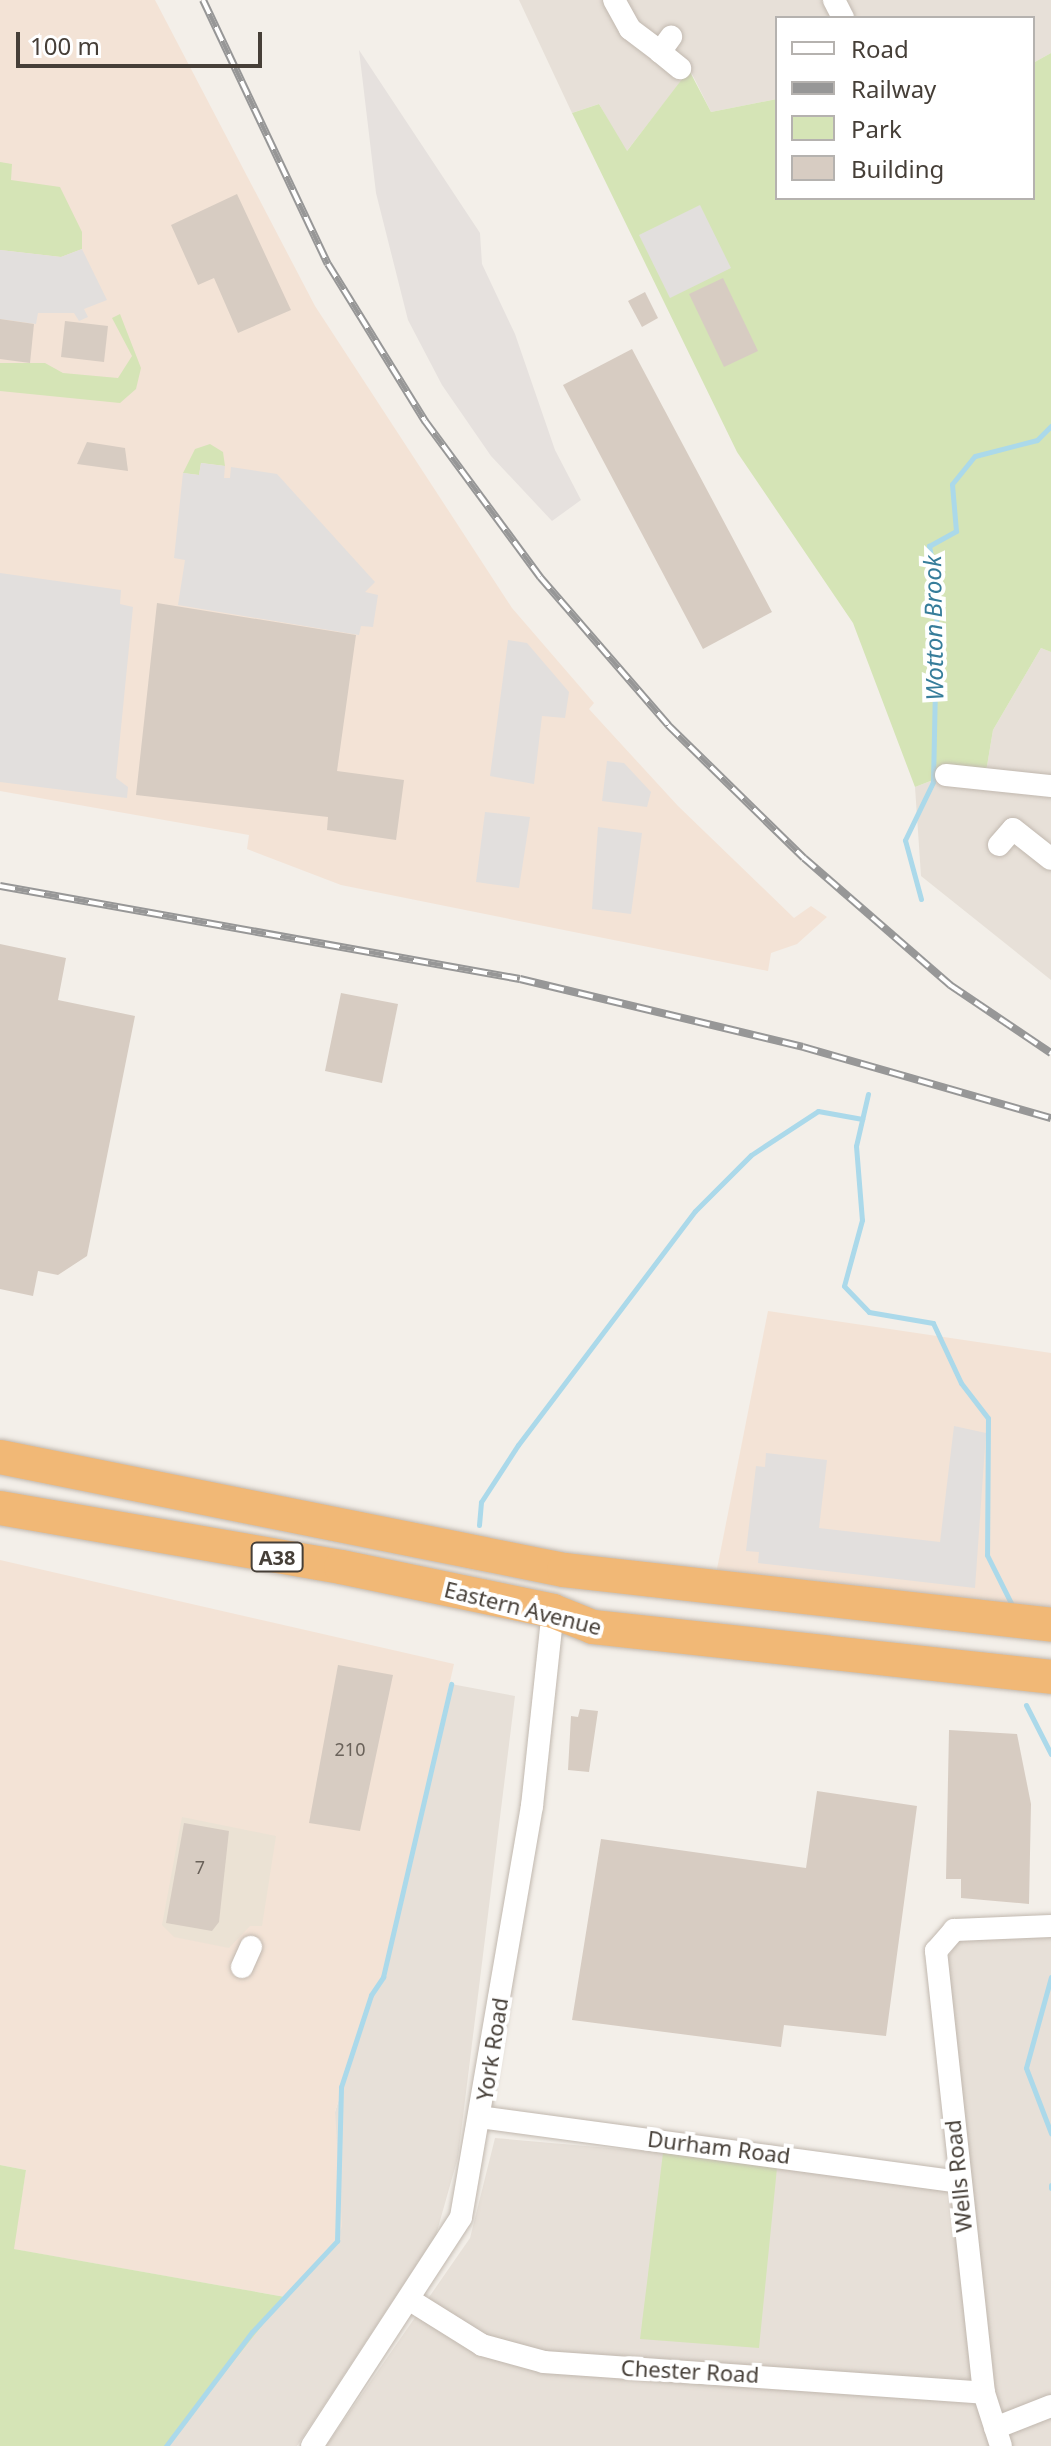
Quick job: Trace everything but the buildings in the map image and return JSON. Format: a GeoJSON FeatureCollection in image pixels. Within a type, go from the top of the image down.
{"type":"FeatureCollection","features":[{"type":"Feature","properties":{"kind":"highway","name":"Eastern Avenue"},"geometry":{"type":"LineString","coordinates":[[0,1457],[564,1570],[714,1591],[1051,1625]]}},
{"type":"Feature","properties":{"kind":"highway","name":"Eastern Avenue"},"geometry":{"type":"LineString","coordinates":[[0,1508],[145,1530],[553,1611],[593,1627],[721,1644],[1051,1677]]}},
{"type":"Feature","properties":{"kind":"highway"},"geometry":{"type":"LineString","coordinates":[[553,1611],[564,1570]]}},
{"type":"Feature","properties":{"kind":"highway"},"geometry":{"type":"LineString","coordinates":[[714,1591],[721,1644]]}},
{"type":"Feature","properties":{"kind":"street"},"geometry":{"type":"LineString","coordinates":[[614,0],[630,29],[666,45],[680,68]]}},
{"type":"Feature","properties":{"kind":"street"},"geometry":{"type":"LineString","coordinates":[[946,775],[1051,786]]}},
{"type":"Feature","properties":{"kind":"street"},"geometry":{"type":"LineString","coordinates":[[999,845],[1013,829],[1051,859]]}},
{"type":"Feature","properties":{"kind":"street","name":"York Road"},"geometry":{"type":"LineString","coordinates":[[312,2446],[410,2300],[461,2217],[542,1740],[553,1611]]}},
{"type":"Feature","properties":{"kind":"street","name":"Wells Road"},"geometry":{"type":"LineString","coordinates":[[1051,1926],[954,1930],[936,1951],[958,2182],[984,2393],[998,2437],[1051,2406]]}},
{"type":"Feature","properties":{"kind":"street","name":"Durham Road"},"geometry":{"type":"LineString","coordinates":[[480,2117],[958,2182]]}},
{"type":"Feature","properties":{"kind":"street","name":"Chester Road"},"geometry":{"type":"LineString","coordinates":[[410,2300],[482,2345],[544,2362],[984,2393]]}},
{"type":"Feature","properties":{"kind":"shaded area"},"geometry":{"type":"Polygon","coordinates":[[[0,0],[155,0],[315,306],[512,608],[594,703],[589,709],[678,806],[794,918],[811,906],[827,917],[797,944],[771,953],[768,971],[341,885],[247,849],[249,835],[0,791],[0,0]]]}},
{"type":"Feature","properties":{"kind":"shaded area"},"geometry":{"type":"Polygon","coordinates":[[[519,0],[1051,0],[1051,53],[1035,62],[1035,16],[775,16],[775,99],[711,112],[690,70],[626,152],[599,104],[572,113],[519,0]]]}},
{"type":"Feature","properties":{"kind":"shaded area"},"geometry":{"type":"Polygon","coordinates":[[[359,50],[480,233],[482,264],[515,334],[555,450],[581,500],[552,521],[491,456],[442,385],[408,320],[376,193],[359,50]]]}},
{"type":"Feature","properties":{"kind":"shaded area"},"geometry":{"type":"Polygon","coordinates":[[[700,205],[731,268],[670,298],[639,235],[700,205]]]}},
{"type":"Feature","properties":{"kind":"shaded area"},"geometry":{"type":"Polygon","coordinates":[[[82,249],[107,300],[84,309],[88,317],[79,321],[74,313],[38,313],[36,324],[0,319],[0,250],[61,257],[82,249]]]}},
{"type":"Feature","properties":{"kind":"shaded area"},"geometry":{"type":"Polygon","coordinates":[[[201,463],[225,466],[224,478],[230,478],[231,467],[277,474],[375,582],[365,592],[378,595],[373,627],[361,626],[359,635],[178,605],[185,560],[174,558],[183,473],[199,475],[201,463]]]}},
{"type":"Feature","properties":{"kind":"shaded area"},"geometry":{"type":"Polygon","coordinates":[[[0,573],[121,590],[120,604],[133,607],[116,778],[128,787],[127,798],[0,782],[0,573]]]}},
{"type":"Feature","properties":{"kind":"shaded area"},"geometry":{"type":"Polygon","coordinates":[[[508,640],[527,643],[569,692],[565,718],[542,716],[534,784],[490,776],[508,640]]]}},
{"type":"Feature","properties":{"kind":"shaded area"},"geometry":{"type":"Polygon","coordinates":[[[1041,648],[1051,652],[1051,980],[921,876],[915,787],[946,775],[985,778],[993,730],[1041,648]]]}},
{"type":"Feature","properties":{"kind":"shaded area"},"geometry":{"type":"Polygon","coordinates":[[[607,761],[624,763],[651,792],[647,807],[602,801],[607,761]]]}},
{"type":"Feature","properties":{"kind":"shaded area"},"geometry":{"type":"Polygon","coordinates":[[[485,812],[530,817],[519,888],[476,882],[485,812]]]}},
{"type":"Feature","properties":{"kind":"shaded area"},"geometry":{"type":"Polygon","coordinates":[[[598,827],[642,833],[631,914],[592,909],[598,827]]]}},
{"type":"Feature","properties":{"kind":"shaded area"},"geometry":{"type":"Polygon","coordinates":[[[768,1311],[1051,1353],[1051,1625],[716,1574],[768,1311]]]}},
{"type":"Feature","properties":{"kind":"shaded area"},"geometry":{"type":"Polygon","coordinates":[[[954,1426],[986,1433],[975,1588],[758,1563],[759,1552],[746,1551],[756,1466],[765,1467],[766,1453],[827,1460],[819,1528],[940,1542],[954,1426]]]}},
{"type":"Feature","properties":{"kind":"shaded area"},"geometry":{"type":"Polygon","coordinates":[[[0,1560],[454,1664],[383,1977],[371,1995],[335,2112],[342,2226],[337,2241],[285,2297],[13,2249],[26,2170],[0,2165],[0,1560]]]}},
{"type":"Feature","properties":{"kind":"shaded area"},"geometry":{"type":"Polygon","coordinates":[[[451,1684],[515,1696],[458,2157],[436,2235],[297,2446],[166,2446],[252,2332],[337,2241],[335,2112],[371,1995],[383,1977],[451,1684]]]}},
{"type":"Feature","properties":{"kind":"shaded area"},"geometry":{"type":"Polygon","coordinates":[[[182,1817],[276,1836],[262,1926],[250,1926],[229,1948],[174,1937],[162,1925],[182,1817]]]}},
{"type":"Feature","properties":{"kind":"shaded area"},"geometry":{"type":"Polygon","coordinates":[[[1051,1928],[1051,2446],[326,2446],[470,2238],[495,2138],[655,2152],[972,2194],[946,1960],[959,1940],[1051,1928]]]}},
{"type":"Feature","properties":{"kind":"green space"},"geometry":{"type":"Polygon","coordinates":[[[1051,53],[1051,652],[1041,648],[993,730],[985,778],[946,775],[915,787],[853,623],[737,452],[572,113],[599,104],[627,151],[689,70],[711,112],[775,99],[775,200],[1035,200],[1035,62],[1051,53]]]}},
{"type":"Feature","properties":{"kind":"green space"},"geometry":{"type":"Polygon","coordinates":[[[0,162],[12,164],[11,180],[60,187],[82,232],[82,249],[61,257],[0,250],[0,162]]]}},
{"type":"Feature","properties":{"kind":"green space"},"geometry":{"type":"Polygon","coordinates":[[[120,314],[141,368],[136,389],[120,403],[0,391],[0,363],[45,363],[63,373],[118,378],[132,356],[112,318],[120,314]]]}},
{"type":"Feature","properties":{"kind":"green space"},"geometry":{"type":"Polygon","coordinates":[[[210,444],[223,452],[225,466],[201,463],[199,475],[183,473],[195,449],[210,444]]]}},
{"type":"Feature","properties":{"kind":"green space"},"geometry":{"type":"Polygon","coordinates":[[[663,2153],[777,2168],[759,2348],[640,2339],[663,2153]]]}},
{"type":"Feature","properties":{"kind":"green space"},"geometry":{"type":"Polygon","coordinates":[[[0,2165],[26,2170],[14,2249],[285,2297],[166,2446],[0,2446],[0,2165]]]}},
{"type":"Feature","properties":{"kind":"waterway","name":"Wotton Brook"},"geometry":{"type":"LineString","coordinates":[[921,899],[905,840],[933,782],[937,587],[929,546],[956,531],[952,484],[975,456],[1037,440],[1051,426]]}},
{"type":"Feature","properties":{"kind":"waterway","name":"Wotton Brook"},"geometry":{"type":"LineString","coordinates":[[868,1094],[856,1146],[862,1220],[844,1286],[869,1312],[933,1323],[961,1383],[988,1418],[987,1555],[1011,1603]]}},
{"type":"Feature","properties":{"kind":"waterway"},"geometry":{"type":"LineString","coordinates":[[479,1525],[481,1502],[518,1445],[695,1211],[751,1155],[818,1111],[862,1119]]}},
{"type":"Feature","properties":{"kind":"waterway"},"geometry":{"type":"LineString","coordinates":[[166,2446],[252,2332],[337,2241],[341,2087],[371,1995],[383,1977],[451,1684]]}},
{"type":"Feature","properties":{"kind":"waterway","name":"Wotton Brook"},"geometry":{"type":"LineString","coordinates":[[1026,1705],[1051,1754]]}},
{"type":"Feature","properties":{"kind":"waterway","name":"Wotton Brook"},"geometry":{"type":"LineString","coordinates":[[1051,1977],[1026,2068],[1051,2133]]}},
{"type":"Feature","properties":{"kind":"railway"},"geometry":{"type":"LineString","coordinates":[[203,0],[328,264],[425,421],[540,577],[668,725],[804,858],[950,985],[1051,1053]]}},
{"type":"Feature","properties":{"kind":"railway"},"geometry":{"type":"LineString","coordinates":[[0,886],[520,979],[803,1047],[1051,1118]]}}]}
